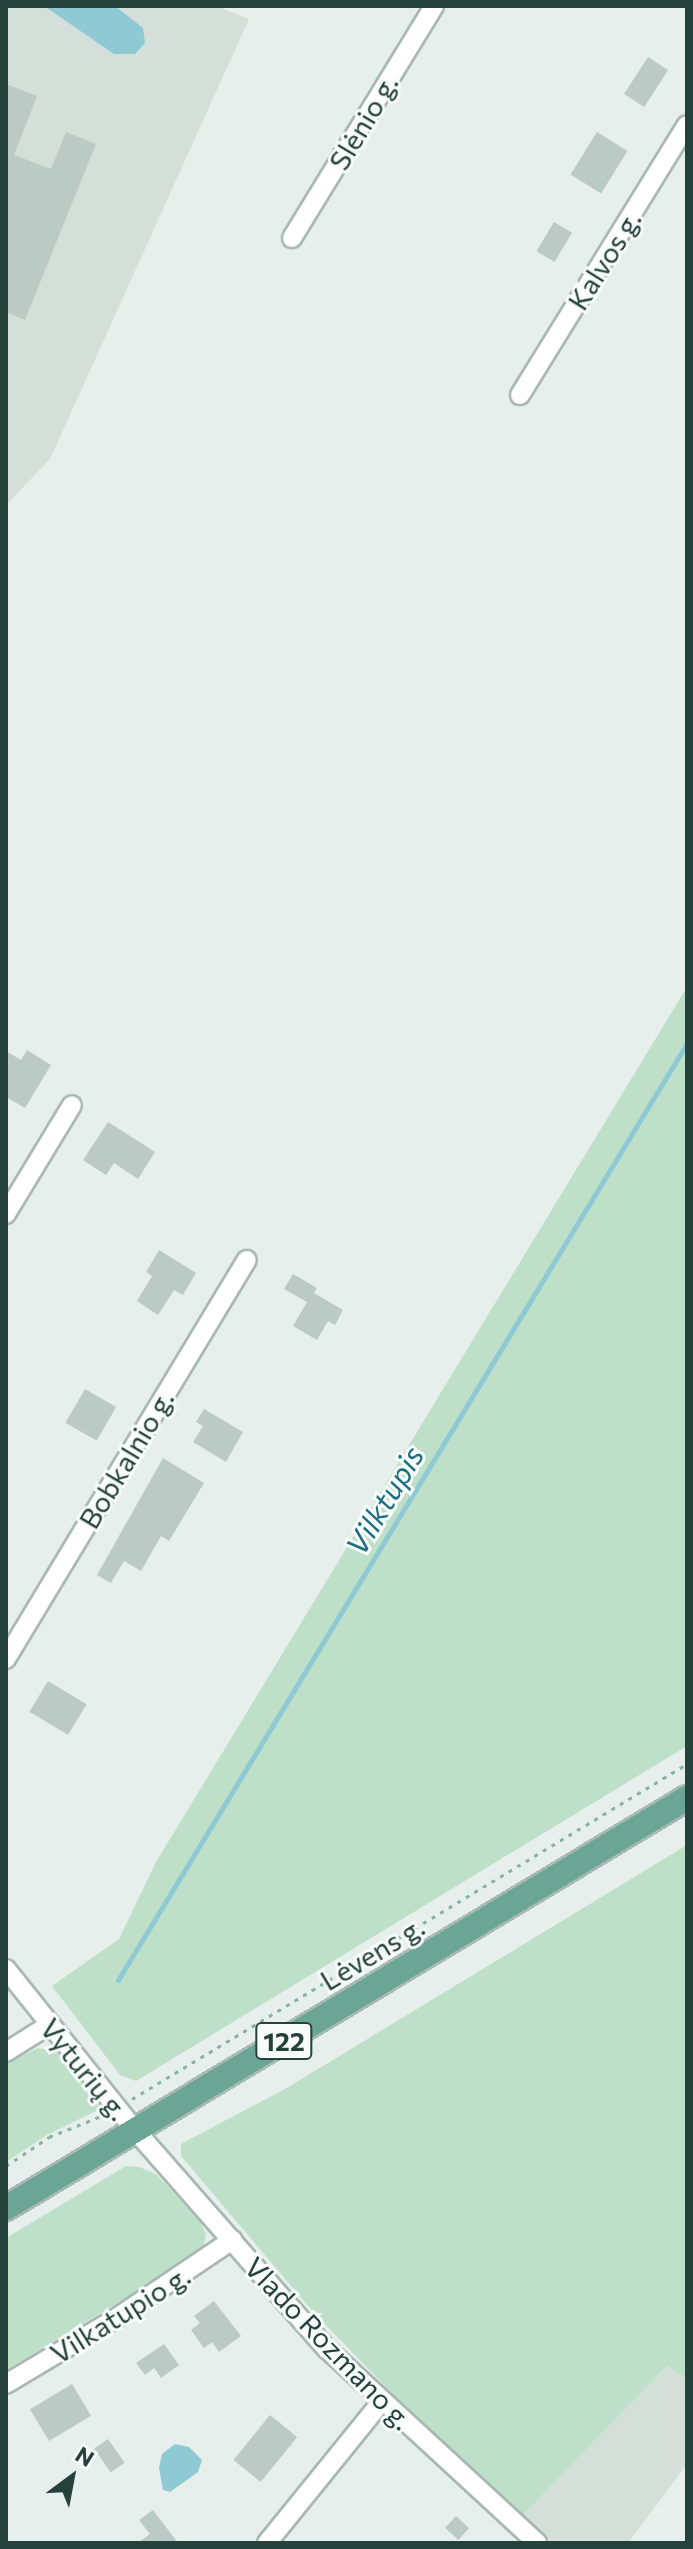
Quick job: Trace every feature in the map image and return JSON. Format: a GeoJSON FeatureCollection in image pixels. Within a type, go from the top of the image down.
{"type":"FeatureCollection","features":[{"type":"Feature","properties":{"kind":"main road","name":"Lėvens g."},"geometry":{"type":"LineString","coordinates":[[6,2208],[687,1798]]}},
{"type":"Feature","properties":{"kind":"street","name":"Slėnio g."},"geometry":{"type":"LineString","coordinates":[[292,238],[434,6]]}},
{"type":"Feature","properties":{"kind":"street","name":"Kalvos g."},"geometry":{"type":"LineString","coordinates":[[520,395],[687,125]]}},
{"type":"Feature","properties":{"kind":"street"},"geometry":{"type":"LineString","coordinates":[[6,1214],[72,1105]]}},
{"type":"Feature","properties":{"kind":"street","name":"Bobkalnio g."},"geometry":{"type":"LineString","coordinates":[[6,1659],[247,1260]]}},
{"type":"Feature","properties":{"kind":"street","name":"Vyturių g."},"geometry":{"type":"LineString","coordinates":[[6,1969],[135,2130]]}},
{"type":"Feature","properties":{"kind":"street"},"geometry":{"type":"LineString","coordinates":[[6,2052],[49,2025]]}},
{"type":"Feature","properties":{"kind":"street","name":"Vlado Rozmano g."},"geometry":{"type":"LineString","coordinates":[[135,2130],[327,2349],[537,2543]]}},
{"type":"Feature","properties":{"kind":"street","name":"Vilkatupio g."},"geometry":{"type":"LineString","coordinates":[[6,2384],[118,2317],[232,2240]]}},
{"type":"Feature","properties":{"kind":"street"},"geometry":{"type":"LineString","coordinates":[[267,2543],[381,2402]]}},
{"type":"Feature","properties":{"kind":"path"},"geometry":{"type":"LineString","coordinates":[[6,2166],[49,2137],[119,2109],[687,1764]]}},
{"type":"Feature","properties":{"kind":"shaded area"},"geometry":{"type":"Polygon","coordinates":[[[6,6],[216,6],[249,19],[50,459],[6,505],[6,6]]]}},
{"type":"Feature","properties":{"kind":"shaded area"},"geometry":{"type":"Polygon","coordinates":[[[667,2366],[687,2378],[687,2464],[628,2543],[552,2543],[521,2517],[667,2366]]]}},
{"type":"Feature","properties":{"kind":"green space"},"geometry":{"type":"Polygon","coordinates":[[[687,987],[687,1746],[136,2081],[120,2075],[52,1986],[119,1939],[156,1862],[687,987]]]}},
{"type":"Feature","properties":{"kind":"green space"},"geometry":{"type":"Polygon","coordinates":[[[687,1845],[687,2378],[667,2366],[521,2517],[434,2436],[314,2313],[181,2156],[181,2144],[285,2089],[687,1845]]]}},
{"type":"Feature","properties":{"kind":"green space"},"geometry":{"type":"Polygon","coordinates":[[[38,2048],[56,2051],[99,2099],[102,2108],[47,2135],[6,2162],[6,2063],[38,2048]]]}},
{"type":"Feature","properties":{"kind":"green space"},"geometry":{"type":"Polygon","coordinates":[[[126,2166],[156,2174],[200,2221],[206,2234],[204,2245],[197,2255],[6,2370],[6,2238],[126,2166]]]}},
{"type":"Feature","properties":{"kind":"water"},"geometry":{"type":"Polygon","coordinates":[[[44,6],[115,6],[143,28],[145,43],[135,54],[114,54],[44,6]]]}},
{"type":"Feature","properties":{"kind":"water"},"geometry":{"type":"Polygon","coordinates":[[[175,2444],[189,2447],[202,2460],[198,2472],[170,2492],[163,2490],[159,2468],[162,2454],[175,2444]]]}},
{"type":"Feature","properties":{"kind":"building"},"geometry":{"type":"Polygon","coordinates":[[[648,57],[668,70],[644,107],[624,94],[648,57]]]}},
{"type":"Feature","properties":{"kind":"building"},"geometry":{"type":"Polygon","coordinates":[[[6,84],[37,96],[14,155],[51,169],[66,132],[96,144],[25,320],[6,312],[6,84]]]}},
{"type":"Feature","properties":{"kind":"building"},"geometry":{"type":"Polygon","coordinates":[[[597,132],[628,151],[601,193],[571,174],[597,132]]]}},
{"type":"Feature","properties":{"kind":"building"},"geometry":{"type":"Polygon","coordinates":[[[554,222],[572,233],[554,262],[536,251],[554,222]]]}},
{"type":"Feature","properties":{"kind":"building"},"geometry":{"type":"Polygon","coordinates":[[[27,1050],[51,1065],[25,1108],[6,1097],[6,1051],[21,1060],[27,1050]]]}},
{"type":"Feature","properties":{"kind":"building"},"geometry":{"type":"Polygon","coordinates":[[[108,1122],[155,1152],[138,1179],[114,1163],[106,1175],[83,1160],[108,1122]]]}},
{"type":"Feature","properties":{"kind":"building"},"geometry":{"type":"Polygon","coordinates":[[[159,1250],[196,1273],[183,1295],[174,1290],[158,1315],[137,1301],[152,1276],[146,1272],[159,1250]]]}},
{"type":"Feature","properties":{"kind":"building"},"geometry":{"type":"Polygon","coordinates":[[[293,1274],[317,1288],[314,1293],[343,1310],[335,1325],[328,1321],[317,1340],[293,1326],[307,1302],[284,1289],[293,1274]]]}},
{"type":"Feature","properties":{"kind":"building"},"geometry":{"type":"Polygon","coordinates":[[[85,1389],[116,1407],[97,1441],[66,1423],[85,1389]]]}},
{"type":"Feature","properties":{"kind":"building"},"geometry":{"type":"Polygon","coordinates":[[[204,1409],[243,1432],[226,1462],[193,1442],[203,1426],[196,1422],[204,1409]]]}},
{"type":"Feature","properties":{"kind":"building"},"geometry":{"type":"Polygon","coordinates":[[[163,1458],[204,1483],[169,1541],[161,1536],[141,1571],[124,1561],[111,1583],[97,1575],[163,1458]]]}},
{"type":"Feature","properties":{"kind":"building"},"geometry":{"type":"Polygon","coordinates":[[[48,1681],[87,1704],[68,1735],[29,1712],[48,1681]]]}},
{"type":"Feature","properties":{"kind":"building"},"geometry":{"type":"Polygon","coordinates":[[[214,2301],[241,2336],[219,2352],[212,2342],[204,2348],[191,2330],[200,2323],[194,2316],[214,2301]]]}},
{"type":"Feature","properties":{"kind":"building"},"geometry":{"type":"Polygon","coordinates":[[[164,2344],[179,2365],[161,2378],[154,2368],[145,2375],[136,2363],[164,2344]]]}},
{"type":"Feature","properties":{"kind":"building"},"geometry":{"type":"Polygon","coordinates":[[[72,2384],[91,2416],[49,2441],[30,2409],[72,2384]]]}},
{"type":"Feature","properties":{"kind":"building"},"geometry":{"type":"Polygon","coordinates":[[[270,2415],[297,2437],[261,2482],[233,2460],[270,2415]]]}},
{"type":"Feature","properties":{"kind":"building"},"geometry":{"type":"Polygon","coordinates":[[[108,2439],[125,2463],[111,2473],[94,2449],[108,2439]]]}},
{"type":"Feature","properties":{"kind":"building"},"geometry":{"type":"Polygon","coordinates":[[[153,2510],[178,2543],[138,2543],[150,2534],[139,2520],[153,2510]]]}},
{"type":"Feature","properties":{"kind":"building"},"geometry":{"type":"Polygon","coordinates":[[[456,2516],[469,2528],[458,2540],[445,2528],[456,2516]]]}},
{"type":"Feature","properties":{"kind":"waterway","name":"Vilktupis"},"geometry":{"type":"LineString","coordinates":[[118,1980],[687,1043]]}}]}
